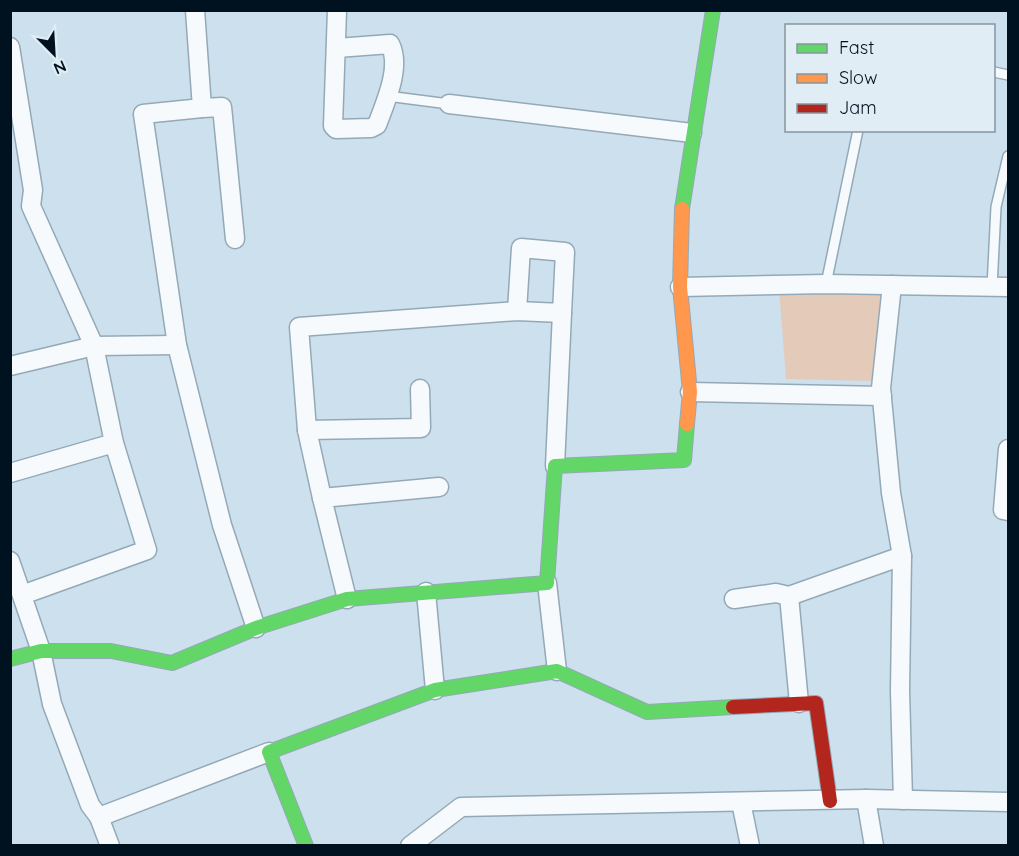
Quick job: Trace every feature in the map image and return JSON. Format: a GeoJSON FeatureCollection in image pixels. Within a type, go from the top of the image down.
{"type":"FeatureCollection","features":[{"type":"Feature","properties":{"kind":"street"},"geometry":{"type":"LineString","coordinates":[[195,10],[202,108]]}},
{"type":"Feature","properties":{"kind":"street"},"geometry":{"type":"LineString","coordinates":[[337,10],[333,126],[336,129],[371,128],[377,125],[387,96],[394,52],[390,44],[337,48]]}},
{"type":"Feature","properties":{"kind":"street"},"geometry":{"type":"LineString","coordinates":[[555,466],[684,460],[690,392],[680,287],[682,204],[712,11]]}},
{"type":"Feature","properties":{"kind":"street"},"geometry":{"type":"LineString","coordinates":[[10,47],[33,190],[31,206],[94,346],[114,443],[147,550],[22,595]]}},
{"type":"Feature","properties":{"kind":"street"},"geometry":{"type":"LineString","coordinates":[[448,104],[692,133]]}},
{"type":"Feature","properties":{"kind":"street"},"geometry":{"type":"LineString","coordinates":[[235,239],[222,107],[143,114],[177,345],[222,525],[256,628]]}},
{"type":"Feature","properties":{"kind":"street"},"geometry":{"type":"LineString","coordinates":[[517,311],[521,248],[565,252],[547,583],[557,671]]}},
{"type":"Feature","properties":{"kind":"street"},"geometry":{"type":"LineString","coordinates":[[680,287],[826,284],[1000,287]]}},
{"type":"Feature","properties":{"kind":"street"},"geometry":{"type":"LineString","coordinates":[[892,285],[882,396],[891,493],[902,556],[900,691],[903,800]]}},
{"type":"Feature","properties":{"kind":"street"},"geometry":{"type":"LineString","coordinates":[[346,599],[307,430],[299,327],[517,311],[562,313]]}},
{"type":"Feature","properties":{"kind":"street"},"geometry":{"type":"LineString","coordinates":[[10,366],[94,346],[177,345]]}},
{"type":"Feature","properties":{"kind":"street"},"geometry":{"type":"LineString","coordinates":[[307,430],[421,428],[420,389]]}},
{"type":"Feature","properties":{"kind":"street"},"geometry":{"type":"LineString","coordinates":[[690,392],[882,396]]}},
{"type":"Feature","properties":{"kind":"street"},"geometry":{"type":"LineString","coordinates":[[10,473],[114,443]]}},
{"type":"Feature","properties":{"kind":"street"},"geometry":{"type":"LineString","coordinates":[[1008,449],[1006,510],[1008,529]]}},
{"type":"Feature","properties":{"kind":"street"},"geometry":{"type":"LineString","coordinates":[[322,498],[439,488]]}},
{"type":"Feature","properties":{"kind":"street"},"geometry":{"type":"LineString","coordinates":[[734,599],[776,593],[789,596],[902,556]]}},
{"type":"Feature","properties":{"kind":"street"},"geometry":{"type":"LineString","coordinates":[[10,561],[41,651],[52,705],[90,805],[99,817],[110,846]]}},
{"type":"Feature","properties":{"kind":"street"},"geometry":{"type":"LineString","coordinates":[[10,659],[41,651],[111,651],[172,663],[256,628],[346,599],[547,583]]}},
{"type":"Feature","properties":{"kind":"street"},"geometry":{"type":"LineString","coordinates":[[426,592],[435,690]]}},
{"type":"Feature","properties":{"kind":"street"},"geometry":{"type":"LineString","coordinates":[[789,596],[799,703]]}},
{"type":"Feature","properties":{"kind":"street"},"geometry":{"type":"LineString","coordinates":[[99,817],[435,690],[557,671],[647,712],[816,703],[830,801]]}},
{"type":"Feature","properties":{"kind":"street"},"geometry":{"type":"LineString","coordinates":[[269,752],[306,846]]}},
{"type":"Feature","properties":{"kind":"street"},"geometry":{"type":"LineString","coordinates":[[866,799],[874,846]]}},
{"type":"Feature","properties":{"kind":"street"},"geometry":{"type":"LineString","coordinates":[[410,846],[462,807],[866,799],[1008,802]]}},
{"type":"Feature","properties":{"kind":"street"},"geometry":{"type":"LineString","coordinates":[[741,802],[750,846]]}},
{"type":"Feature","properties":{"kind":"lane"},"geometry":{"type":"LineString","coordinates":[[387,96],[448,104]]}},
{"type":"Feature","properties":{"kind":"lane"},"geometry":{"type":"LineString","coordinates":[[826,284],[858,132]]}},
{"type":"Feature","properties":{"kind":"lane"},"geometry":{"type":"LineString","coordinates":[[1000,287],[996,207],[1008,156]]}},
{"type":"Feature","properties":{"kind":"shaded area"},"geometry":{"type":"Polygon","coordinates":[[[779,289],[885,290],[873,381],[786,379],[779,289]]]}},
{"type":"Feature","properties":{"kind":"traffic: fast"},"geometry":{"type":"LineString","coordinates":[[682,209],[713,10]]}},
{"type":"Feature","properties":{"kind":"traffic: fast"},"geometry":{"type":"LineString","coordinates":[[10,659],[41,651],[111,651],[172,663],[256,628],[347,599],[547,583],[555,466],[684,460],[687,424]]}},
{"type":"Feature","properties":{"kind":"traffic: fast"},"geometry":{"type":"LineString","coordinates":[[306,846],[269,752],[435,690],[557,671],[647,712],[733,707]]}},
{"type":"Feature","properties":{"kind":"traffic: slow"},"geometry":{"type":"LineString","coordinates":[[682,209],[680,287],[690,392],[687,424]]}},
{"type":"Feature","properties":{"kind":"traffic: jam"},"geometry":{"type":"LineString","coordinates":[[733,707],[816,703],[830,801]]}}]}
